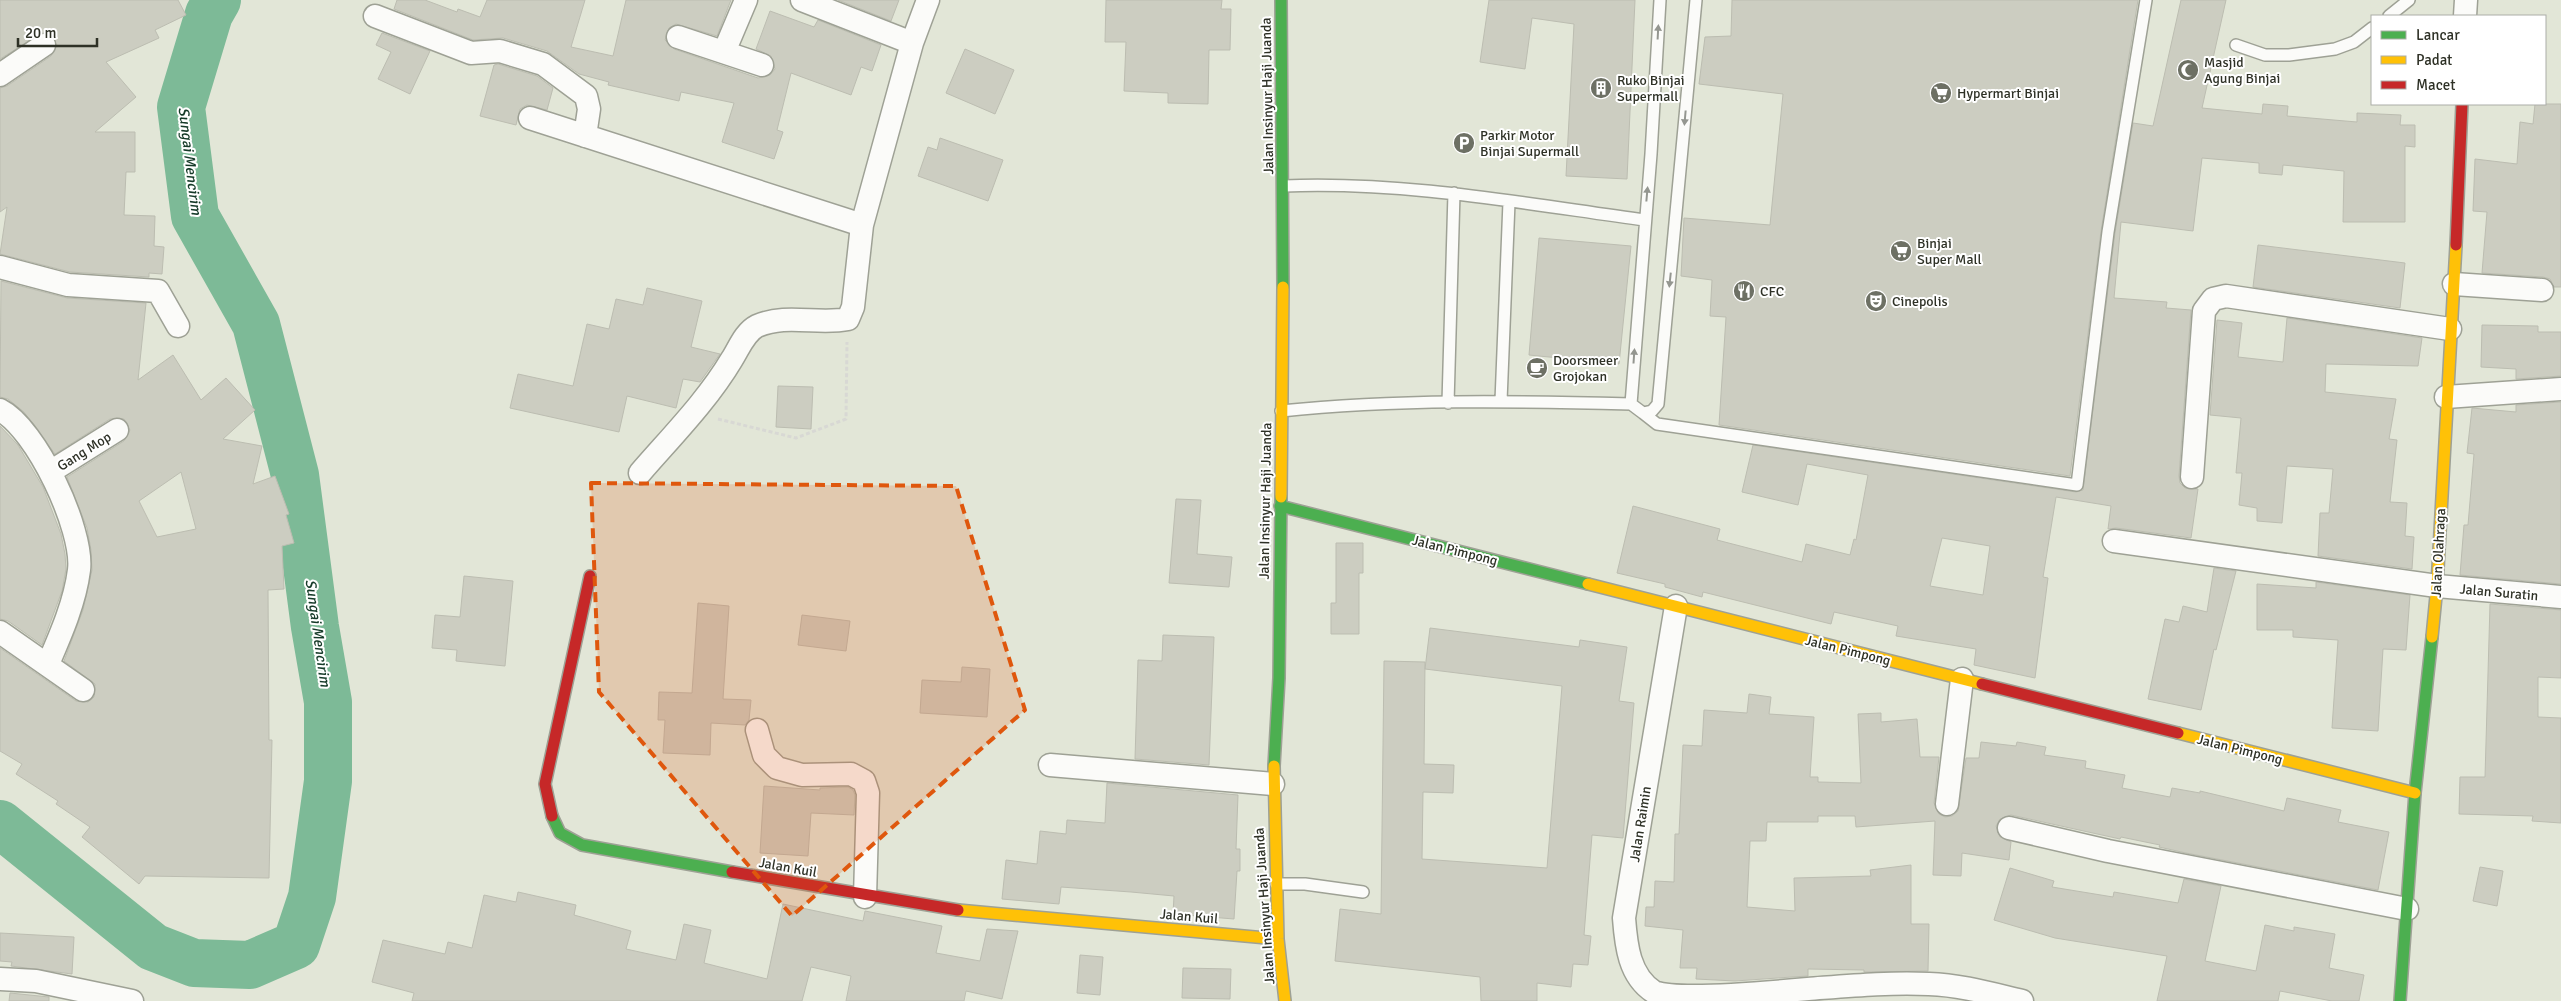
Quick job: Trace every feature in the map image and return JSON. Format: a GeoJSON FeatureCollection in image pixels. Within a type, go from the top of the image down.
{"type":"FeatureCollection","features":[{"type":"Feature","properties":{"kind":"street"},"geometry":{"type":"LineString","coordinates":[[724,52],[746,0]]}},
{"type":"Feature","properties":{"kind":"street"},"geometry":{"type":"LineString","coordinates":[[802,0],[912,43]]}},
{"type":"Feature","properties":{"kind":"street"},"geometry":{"type":"LineString","coordinates":[[640,472],[718,382],[746,335],[756,327],[784,319],[832,322],[848,319],[854,307],[862,226],[912,43],[928,0]]}},
{"type":"Feature","properties":{"kind":"street","name":"Jalan Insinyur Haji Juanda"},"geometry":{"type":"LineString","coordinates":[[1281,0],[1284,186],[1279,678],[1273,784],[1278,939],[1285,1001]]}},
{"type":"Feature","properties":{"kind":"street"},"geometry":{"type":"LineString","coordinates":[[2465,15],[2466,0]]}},
{"type":"Feature","properties":{"kind":"street"},"geometry":{"type":"LineString","coordinates":[[375,16],[472,53],[500,52],[543,64],[586,96],[590,109],[585,136]]}},
{"type":"Feature","properties":{"kind":"street"},"geometry":{"type":"LineString","coordinates":[[678,37],[762,65]]}},
{"type":"Feature","properties":{"kind":"street"},"geometry":{"type":"LineString","coordinates":[[0,75],[44,44]]}},
{"type":"Feature","properties":{"kind":"street","name":"Jalan Olahraga"},"geometry":{"type":"LineString","coordinates":[[2400,1001],[2415,793],[2437,586],[2462,105]]}},
{"type":"Feature","properties":{"kind":"street"},"geometry":{"type":"LineString","coordinates":[[530,118],[862,226]]}},
{"type":"Feature","properties":{"kind":"street"},"geometry":{"type":"LineString","coordinates":[[0,267],[68,286],[158,291],[178,326]]}},
{"type":"Feature","properties":{"kind":"street"},"geometry":{"type":"LineString","coordinates":[[2454,284],[2542,290]]}},
{"type":"Feature","properties":{"kind":"street"},"geometry":{"type":"LineString","coordinates":[[2192,477],[2204,311],[2213,299],[2226,296],[2450,329]]}},
{"type":"Feature","properties":{"kind":"street"},"geometry":{"type":"LineString","coordinates":[[2446,397],[2561,389]]}},
{"type":"Feature","properties":{"kind":"street"},"geometry":{"type":"LineString","coordinates":[[0,410],[17,422],[40,452],[50,472],[74,535],[80,568],[71,605],[48,664]]}},
{"type":"Feature","properties":{"kind":"street","name":"Gang Mop"},"geometry":{"type":"LineString","coordinates":[[50,472],[118,430]]}},
{"type":"Feature","properties":{"kind":"street","name":"Jalan Pimpong"},"geometry":{"type":"LineString","coordinates":[[1280,506],[2415,793]]}},
{"type":"Feature","properties":{"kind":"street"},"geometry":{"type":"LineString","coordinates":[[2114,541],[2437,586]]}},
{"type":"Feature","properties":{"kind":"street","name":"Jalan Kuil"},"geometry":{"type":"LineString","coordinates":[[590,576],[545,784],[549,808],[560,833],[582,845],[865,897],[943,909],[1278,939]]}},
{"type":"Feature","properties":{"kind":"street","name":"Jalan Suratin"},"geometry":{"type":"LineString","coordinates":[[2437,586],[2561,597]]}},
{"type":"Feature","properties":{"kind":"street","name":"Jalan Raimin"},"geometry":{"type":"LineString","coordinates":[[1676,606],[1624,918],[1627,952],[1638,974],[1655,992],[1695,1000],[1810,989],[1930,984],[1971,989],[2022,1001]]}},
{"type":"Feature","properties":{"kind":"street"},"geometry":{"type":"LineString","coordinates":[[0,632],[48,664],[82,690]]}},
{"type":"Feature","properties":{"kind":"street"},"geometry":{"type":"LineString","coordinates":[[1946,804],[1962,679]]}},
{"type":"Feature","properties":{"kind":"street"},"geometry":{"type":"LineString","coordinates":[[757,730],[764,755],[777,768],[802,775],[851,774],[864,781],[868,793],[865,897]]}},
{"type":"Feature","properties":{"kind":"street"},"geometry":{"type":"LineString","coordinates":[[1050,765],[1273,784]]}},
{"type":"Feature","properties":{"kind":"street"},"geometry":{"type":"LineString","coordinates":[[2009,828],[2108,851],[2407,909]]}},
{"type":"Feature","properties":{"kind":"street"},"geometry":{"type":"LineString","coordinates":[[0,979],[36,981],[132,1001]]}},
{"type":"Feature","properties":{"kind":"lane"},"geometry":{"type":"LineString","coordinates":[[1630,404],[1660,0]]}},
{"type":"Feature","properties":{"kind":"lane"},"geometry":{"type":"LineString","coordinates":[[1643,413],[1652,411],[1658,404],[1696,0]]}},
{"type":"Feature","properties":{"kind":"lane"},"geometry":{"type":"LineString","coordinates":[[1281,411],[1313,408],[1501,401],[1630,404],[1657,424],[2077,485],[2108,232],[2146,0]]}},
{"type":"Feature","properties":{"kind":"lane"},"geometry":{"type":"LineString","coordinates":[[2389,15],[2409,0]]}},
{"type":"Feature","properties":{"kind":"lane"},"geometry":{"type":"LineString","coordinates":[[2236,45],[2265,54],[2289,55],[2335,49],[2354,42],[2371,29]]}},
{"type":"Feature","properties":{"kind":"lane"},"geometry":{"type":"LineString","coordinates":[[1284,186],[1314,185],[1454,193],[1645,220]]}},
{"type":"Feature","properties":{"kind":"lane"},"geometry":{"type":"LineString","coordinates":[[1448,403],[1454,193]]}},
{"type":"Feature","properties":{"kind":"lane"},"geometry":{"type":"LineString","coordinates":[[1501,401],[1509,202]]}},
{"type":"Feature","properties":{"kind":"lane"},"geometry":{"type":"LineString","coordinates":[[1276,884],[1305,884],[1363,892]]}},
{"type":"Feature","properties":{"kind":"path"},"geometry":{"type":"LineString","coordinates":[[693,412],[796,438],[846,420],[848,319]]}},
{"type":"Feature","properties":{"kind":"highlighted area"},"geometry":{"type":"Polygon","coordinates":[[[591,483],[956,486],[1025,710],[792,916],[599,692],[591,483]]]}},
{"type":"Feature","properties":{"kind":"building"},"geometry":{"type":"Polygon","coordinates":[[[0,0],[178,0],[186,15],[155,30],[159,38],[106,62],[136,97],[95,132],[135,132],[135,172],[126,172],[124,215],[155,216],[154,246],[164,247],[162,274],[149,273],[149,277],[70,272],[0,254],[7,207],[0,212],[0,88],[7,86],[51,56],[57,45],[50,33],[43,32],[0,59],[0,0]]]}},
{"type":"Feature","properties":{"kind":"building"},"geometry":{"type":"Polygon","coordinates":[[[397,0],[425,0],[457,12],[458,9],[480,17],[487,0],[585,0],[571,47],[613,56],[626,0],[731,0],[717,36],[676,24],[669,28],[665,40],[674,49],[758,78],[770,75],[775,69],[771,56],[756,49],[770,11],[814,27],[818,20],[881,45],[872,71],[861,67],[851,95],[791,73],[777,130],[783,132],[774,159],[722,142],[734,103],[681,92],[679,101],[608,85],[609,82],[579,74],[547,51],[503,38],[473,40],[394,9],[397,0]]]}},
{"type":"Feature","properties":{"kind":"building"},"geometry":{"type":"Polygon","coordinates":[[[838,0],[899,0],[891,21],[838,0]]]}},
{"type":"Feature","properties":{"kind":"building"},"geometry":{"type":"Polygon","coordinates":[[[1106,0],[1222,0],[1221,9],[1231,9],[1230,50],[1209,50],[1208,104],[1168,103],[1168,93],[1124,91],[1126,42],[1105,42],[1106,0]]]}},
{"type":"Feature","properties":{"kind":"building","name":"Ruko Binjai Supermall"},"geometry":{"type":"Polygon","coordinates":[[[1489,0],[1635,0],[1627,179],[1566,176],[1574,24],[1532,18],[1525,69],[1480,62],[1489,0]]]}},
{"type":"Feature","properties":{"kind":"building","name":"Binjai Super Mall"},"geometry":{"type":"Polygon","coordinates":[[[1732,0],[2138,0],[2101,231],[2070,476],[1719,425],[1726,317],[1710,316],[1712,280],[1681,276],[1684,218],[1770,225],[1783,94],[1699,84],[1705,37],[1731,36],[1732,0]]]}},
{"type":"Feature","properties":{"kind":"building"},"geometry":{"type":"Polygon","coordinates":[[[2181,0],[2226,0],[2202,108],[2262,114],[2263,104],[2288,106],[2287,116],[2357,122],[2357,113],[2401,115],[2400,125],[2415,125],[2415,147],[2405,146],[2405,222],[2343,222],[2344,171],[2283,165],[2282,175],[2259,173],[2259,163],[2202,158],[2193,231],[2121,222],[2114,298],[2167,302],[2166,308],[2191,310],[2179,476],[2180,483],[2185,488],[2198,489],[2191,538],[2116,528],[2108,529],[2111,506],[2056,497],[2043,577],[2048,578],[2035,678],[1974,665],[1976,649],[1896,636],[1898,626],[1834,612],[1831,624],[1703,592],[1702,597],[1665,587],[1665,584],[1617,573],[1633,506],[1720,529],[1717,540],[1802,562],[1806,544],[1850,555],[1854,539],[1856,540],[1868,475],[1807,464],[1798,505],[1742,492],[1753,445],[2076,492],[2083,490],[2115,233],[2133,123],[2153,126],[2181,0]],[[1942,538],[1930,586],[1983,595],[1990,546],[1942,538]]]}},
{"type":"Feature","properties":{"kind":"building"},"geometry":{"type":"Polygon","coordinates":[[[382,33],[430,51],[410,94],[378,79],[391,52],[376,45],[382,33]]]}},
{"type":"Feature","properties":{"kind":"building"},"geometry":{"type":"Polygon","coordinates":[[[965,49],[1014,70],[995,114],[946,93],[965,49]]]}},
{"type":"Feature","properties":{"kind":"building"},"geometry":{"type":"Polygon","coordinates":[[[498,64],[537,76],[553,88],[547,110],[527,105],[520,109],[516,125],[480,116],[494,65],[498,64]]]}},
{"type":"Feature","properties":{"kind":"building"},"geometry":{"type":"Polygon","coordinates":[[[2561,104],[2561,287],[2554,287],[2550,279],[2543,277],[2482,273],[2487,212],[2473,211],[2475,159],[2517,164],[2520,122],[2533,124],[2535,105],[2561,104]]]}},
{"type":"Feature","properties":{"kind":"building"},"geometry":{"type":"Polygon","coordinates":[[[940,138],[1003,160],[988,201],[918,176],[928,147],[937,150],[940,138]]]}},
{"type":"Feature","properties":{"kind":"building"},"geometry":{"type":"Polygon","coordinates":[[[1539,238],[1631,246],[1619,364],[1529,355],[1539,238]]]}},
{"type":"Feature","properties":{"kind":"building"},"geometry":{"type":"Polygon","coordinates":[[[2258,245],[2405,263],[2400,308],[2253,287],[2258,245]]]}},
{"type":"Feature","properties":{"kind":"building"},"geometry":{"type":"Polygon","coordinates":[[[1,281],[67,298],[146,303],[138,380],[173,355],[201,400],[226,378],[255,410],[223,439],[262,446],[253,484],[275,476],[289,514],[286,515],[294,543],[282,546],[284,589],[268,590],[269,740],[272,740],[269,878],[145,876],[139,884],[82,837],[90,827],[56,804],[58,801],[16,774],[22,764],[0,751],[0,648],[76,701],[88,702],[94,697],[95,684],[64,661],[83,610],[92,570],[87,528],[67,477],[124,441],[130,430],[124,419],[110,419],[55,454],[24,412],[8,399],[0,397],[1,281]],[[181,472],[139,501],[157,537],[196,529],[181,472]]]}},
{"type":"Feature","properties":{"kind":"building"},"geometry":{"type":"Polygon","coordinates":[[[647,288],[702,301],[691,347],[720,354],[700,382],[683,379],[676,408],[627,396],[619,432],[510,408],[518,374],[573,386],[587,324],[609,329],[616,299],[643,305],[647,288]]]}},
{"type":"Feature","properties":{"kind":"building"},"geometry":{"type":"Polygon","coordinates":[[[2287,318],[2422,338],[2418,366],[2326,364],[2325,392],[2396,399],[2389,439],[2397,440],[2390,502],[2407,503],[2405,536],[2414,537],[2412,569],[2318,556],[2320,513],[2329,513],[2333,469],[2287,466],[2282,523],[2257,521],[2257,508],[2239,505],[2242,473],[2236,473],[2241,418],[2210,415],[2217,320],[2242,323],[2238,357],[2283,362],[2287,318]]]}},
{"type":"Feature","properties":{"kind":"building"},"geometry":{"type":"Polygon","coordinates":[[[2482,325],[2538,326],[2538,332],[2561,332],[2561,376],[2516,379],[2516,369],[2481,367],[2482,325]]]}},
{"type":"Feature","properties":{"kind":"building"},"geometry":{"type":"Polygon","coordinates":[[[778,386],[813,387],[811,429],[776,427],[778,386]]]}},
{"type":"Feature","properties":{"kind":"building"},"geometry":{"type":"Polygon","coordinates":[[[2561,402],[2561,584],[2460,575],[2464,525],[2468,525],[2474,454],[2467,453],[2472,408],[2516,412],[2516,405],[2561,402]]]}},
{"type":"Feature","properties":{"kind":"building"},"geometry":{"type":"Polygon","coordinates":[[[0,426],[18,445],[43,487],[61,534],[65,554],[66,569],[62,591],[42,645],[8,621],[0,619],[0,426]]]}},
{"type":"Feature","properties":{"kind":"building"},"geometry":{"type":"Polygon","coordinates":[[[1176,499],[1201,500],[1197,554],[1232,557],[1229,587],[1169,583],[1176,499]]]}},
{"type":"Feature","properties":{"kind":"building"},"geometry":{"type":"Polygon","coordinates":[[[1336,543],[1363,543],[1363,573],[1359,573],[1359,634],[1331,634],[1331,603],[1336,603],[1336,543]]]}},
{"type":"Feature","properties":{"kind":"building"},"geometry":{"type":"Polygon","coordinates":[[[2214,568],[2236,571],[2216,650],[2214,649],[2201,710],[2148,699],[2165,619],[2179,622],[2183,606],[2207,612],[2214,568]]]}},
{"type":"Feature","properties":{"kind":"building"},"geometry":{"type":"Polygon","coordinates":[[[464,576],[513,581],[505,666],[456,661],[457,650],[432,648],[435,615],[460,617],[464,576]]]}},
{"type":"Feature","properties":{"kind":"building"},"geometry":{"type":"Polygon","coordinates":[[[2316,582],[2410,595],[2406,650],[2383,649],[2378,731],[2332,728],[2338,640],[2293,637],[2293,630],[2257,630],[2257,584],[2316,588],[2316,582]]]}},
{"type":"Feature","properties":{"kind":"building"},"geometry":{"type":"Polygon","coordinates":[[[698,603],[729,606],[723,699],[751,700],[749,720],[745,725],[711,723],[710,755],[663,753],[665,720],[658,720],[659,692],[692,693],[698,603]]]}},
{"type":"Feature","properties":{"kind":"building"},"geometry":{"type":"Polygon","coordinates":[[[2490,604],[2561,610],[2561,678],[2538,677],[2538,717],[2561,718],[2561,823],[2532,821],[2533,816],[2459,814],[2460,777],[2485,777],[2490,604]]]}},
{"type":"Feature","properties":{"kind":"building"},"geometry":{"type":"Polygon","coordinates":[[[802,615],[850,621],[846,651],[798,645],[802,615]]]}},
{"type":"Feature","properties":{"kind":"building"},"geometry":{"type":"Polygon","coordinates":[[[1430,628],[1579,647],[1580,640],[1627,647],[1619,701],[1634,703],[1623,838],[1592,835],[1584,935],[1591,936],[1588,965],[1573,964],[1571,987],[1537,983],[1537,1001],[1481,1001],[1480,977],[1335,961],[1340,909],[1381,914],[1384,661],[1425,662],[1424,764],[1454,765],[1453,793],[1423,792],[1422,859],[1547,868],[1562,686],[1425,669],[1430,628]]]}},
{"type":"Feature","properties":{"kind":"building"},"geometry":{"type":"Polygon","coordinates":[[[1163,635],[1214,637],[1209,765],[1135,759],[1138,660],[1162,661],[1163,635]]]}},
{"type":"Feature","properties":{"kind":"building"},"geometry":{"type":"Polygon","coordinates":[[[962,667],[990,669],[987,717],[920,713],[922,680],[961,682],[962,667]]]}},
{"type":"Feature","properties":{"kind":"building"},"geometry":{"type":"Polygon","coordinates":[[[1749,694],[1771,697],[1769,714],[1814,717],[1810,777],[1818,777],[1818,782],[1861,783],[1858,714],[1881,713],[1881,722],[1917,719],[1920,757],[1939,757],[1934,803],[1939,814],[1945,817],[1952,816],[1958,811],[1966,758],[1979,758],[1981,742],[2016,746],[2017,742],[2046,747],[2044,755],[2086,761],[2085,768],[2125,775],[2122,788],[2170,797],[2172,788],[2200,793],[2200,791],[2284,811],[2287,798],[2341,810],[2338,822],[2389,832],[2378,890],[2186,853],[2159,847],[2160,845],[2121,837],[2120,839],[2011,815],[2000,819],[1996,826],[2000,837],[2011,842],[2009,860],[1962,853],[1961,876],[1933,875],[1935,821],[1856,827],[1855,816],[1818,816],[1818,822],[1767,822],[1766,841],[1750,841],[1747,907],[1795,911],[1794,878],[1871,876],[1870,870],[1911,865],[1911,924],[1929,924],[1928,971],[1864,972],[1864,970],[1808,969],[1808,976],[1735,981],[1696,979],[1697,968],[1680,968],[1683,930],[1645,926],[1646,907],[1654,907],[1655,881],[1674,882],[1675,834],[1679,834],[1683,745],[1702,746],[1704,710],[1747,713],[1749,694]]]}},
{"type":"Feature","properties":{"kind":"building"},"geometry":{"type":"Polygon","coordinates":[[[1107,783],[1238,795],[1236,849],[1240,849],[1240,871],[1237,871],[1234,919],[1173,914],[1174,896],[1131,892],[1061,887],[1059,904],[1002,899],[1006,860],[1037,864],[1040,831],[1066,834],[1067,820],[1105,823],[1107,783]]]}},
{"type":"Feature","properties":{"kind":"building"},"geometry":{"type":"Polygon","coordinates":[[[764,786],[820,790],[820,788],[848,787],[853,790],[855,795],[854,815],[811,813],[808,856],[760,853],[764,786]]]}},
{"type":"Feature","properties":{"kind":"building"},"geometry":{"type":"Polygon","coordinates":[[[2480,867],[2503,871],[2497,906],[2473,901],[2480,867]]]}},
{"type":"Feature","properties":{"kind":"building"},"geometry":{"type":"Polygon","coordinates":[[[2010,868],[2054,881],[2052,887],[2113,897],[2114,892],[2178,903],[2184,879],[2221,886],[2205,961],[2256,971],[2265,925],[2294,931],[2294,927],[2335,934],[2329,968],[2364,975],[2359,1001],[2332,1001],[2280,991],[2278,1001],[2157,1001],[2167,956],[2055,938],[1994,920],[2010,868]]]}},
{"type":"Feature","properties":{"kind":"building"},"geometry":{"type":"Polygon","coordinates":[[[518,892],[576,905],[574,915],[631,931],[626,949],[676,960],[684,924],[711,930],[704,963],[767,979],[783,904],[863,921],[865,911],[942,926],[936,953],[980,961],[987,929],[1018,931],[1002,999],[966,991],[964,1001],[846,1001],[851,976],[811,967],[802,1001],[412,1001],[414,993],[372,982],[383,940],[445,954],[448,942],[472,948],[484,895],[516,902],[518,892]]]}},
{"type":"Feature","properties":{"kind":"building"},"geometry":{"type":"Polygon","coordinates":[[[0,933],[74,937],[72,974],[11,966],[12,962],[0,961],[0,933]]]}},
{"type":"Feature","properties":{"kind":"building"},"geometry":{"type":"Polygon","coordinates":[[[1080,955],[1103,957],[1100,995],[1077,993],[1080,955]]]}},
{"type":"Feature","properties":{"kind":"building"},"geometry":{"type":"Polygon","coordinates":[[[1183,968],[1231,969],[1230,999],[1182,998],[1183,968]]]}},
{"type":"Feature","properties":{"kind":"building"},"geometry":{"type":"Polygon","coordinates":[[[10,993],[49,997],[49,1001],[9,1001],[10,993]]]}},
{"type":"Feature","properties":{"kind":"waterway","name":"Sungai Mencirim"},"geometry":{"type":"LineString","coordinates":[[0,824],[153,947],[194,963],[250,965],[296,945],[312,897],[328,781],[328,702],[315,627],[295,475],[256,324],[195,216],[181,107],[209,14],[217,0]]}},
{"type":"Feature","properties":{"kind":"traffic: fast"},"geometry":{"type":"LineString","coordinates":[[1281,0],[1283,287]]}},
{"type":"Feature","properties":{"kind":"traffic: fast"},"geometry":{"type":"LineString","coordinates":[[1274,766],[1279,678],[1281,497]]}},
{"type":"Feature","properties":{"kind":"traffic: fast"},"geometry":{"type":"LineString","coordinates":[[1280,506],[1588,584]]}},
{"type":"Feature","properties":{"kind":"traffic: fast"},"geometry":{"type":"LineString","coordinates":[[2400,1001],[2415,793],[2432,637]]}},
{"type":"Feature","properties":{"kind":"traffic: fast"},"geometry":{"type":"LineString","coordinates":[[552,816],[560,833],[582,845],[732,872]]}},
{"type":"Feature","properties":{"kind":"traffic: slow"},"geometry":{"type":"LineString","coordinates":[[2432,637],[2437,586],[2456,245]]}},
{"type":"Feature","properties":{"kind":"traffic: slow"},"geometry":{"type":"LineString","coordinates":[[1281,497],[1283,287]]}},
{"type":"Feature","properties":{"kind":"traffic: slow"},"geometry":{"type":"LineString","coordinates":[[1588,584],[1982,684]]}},
{"type":"Feature","properties":{"kind":"traffic: slow"},"geometry":{"type":"LineString","coordinates":[[2178,733],[2415,793]]}},
{"type":"Feature","properties":{"kind":"traffic: slow"},"geometry":{"type":"LineString","coordinates":[[1274,766],[1278,939],[1285,1001]]}},
{"type":"Feature","properties":{"kind":"traffic: slow"},"geometry":{"type":"LineString","coordinates":[[958,910],[1278,939]]}},
{"type":"Feature","properties":{"kind":"traffic: jam"},"geometry":{"type":"LineString","coordinates":[[2456,245],[2462,105]]}},
{"type":"Feature","properties":{"kind":"traffic: jam"},"geometry":{"type":"LineString","coordinates":[[552,816],[545,784],[590,576]]}},
{"type":"Feature","properties":{"kind":"traffic: jam"},"geometry":{"type":"LineString","coordinates":[[1982,684],[2178,733]]}},
{"type":"Feature","properties":{"kind":"traffic: jam"},"geometry":{"type":"LineString","coordinates":[[732,872],[958,910]]}},
{"type":"Feature","properties":{"kind":"place","name":"Masjid Agung Binjai"},"geometry":{"type":"Point","coordinates":[2188,70]}},
{"type":"Feature","properties":{"kind":"place","name":"Ruko Binjai Supermall"},"geometry":{"type":"Point","coordinates":[1601,88]}},
{"type":"Feature","properties":{"kind":"place","name":"Hypermart Binjai"},"geometry":{"type":"Point","coordinates":[1941,93]}},
{"type":"Feature","properties":{"kind":"place","name":"Parkir Motor Binjai Supermall"},"geometry":{"type":"Point","coordinates":[1464,143]}},
{"type":"Feature","properties":{"kind":"place","name":"Binjai Super Mall"},"geometry":{"type":"Point","coordinates":[1901,251]}},
{"type":"Feature","properties":{"kind":"place","name":"CFC"},"geometry":{"type":"Point","coordinates":[1744,291]}},
{"type":"Feature","properties":{"kind":"place","name":"Cinepolis"},"geometry":{"type":"Point","coordinates":[1876,301]}},
{"type":"Feature","properties":{"kind":"place","name":"Doorsmeer Grojokan"},"geometry":{"type":"Point","coordinates":[1537,368]}}]}
